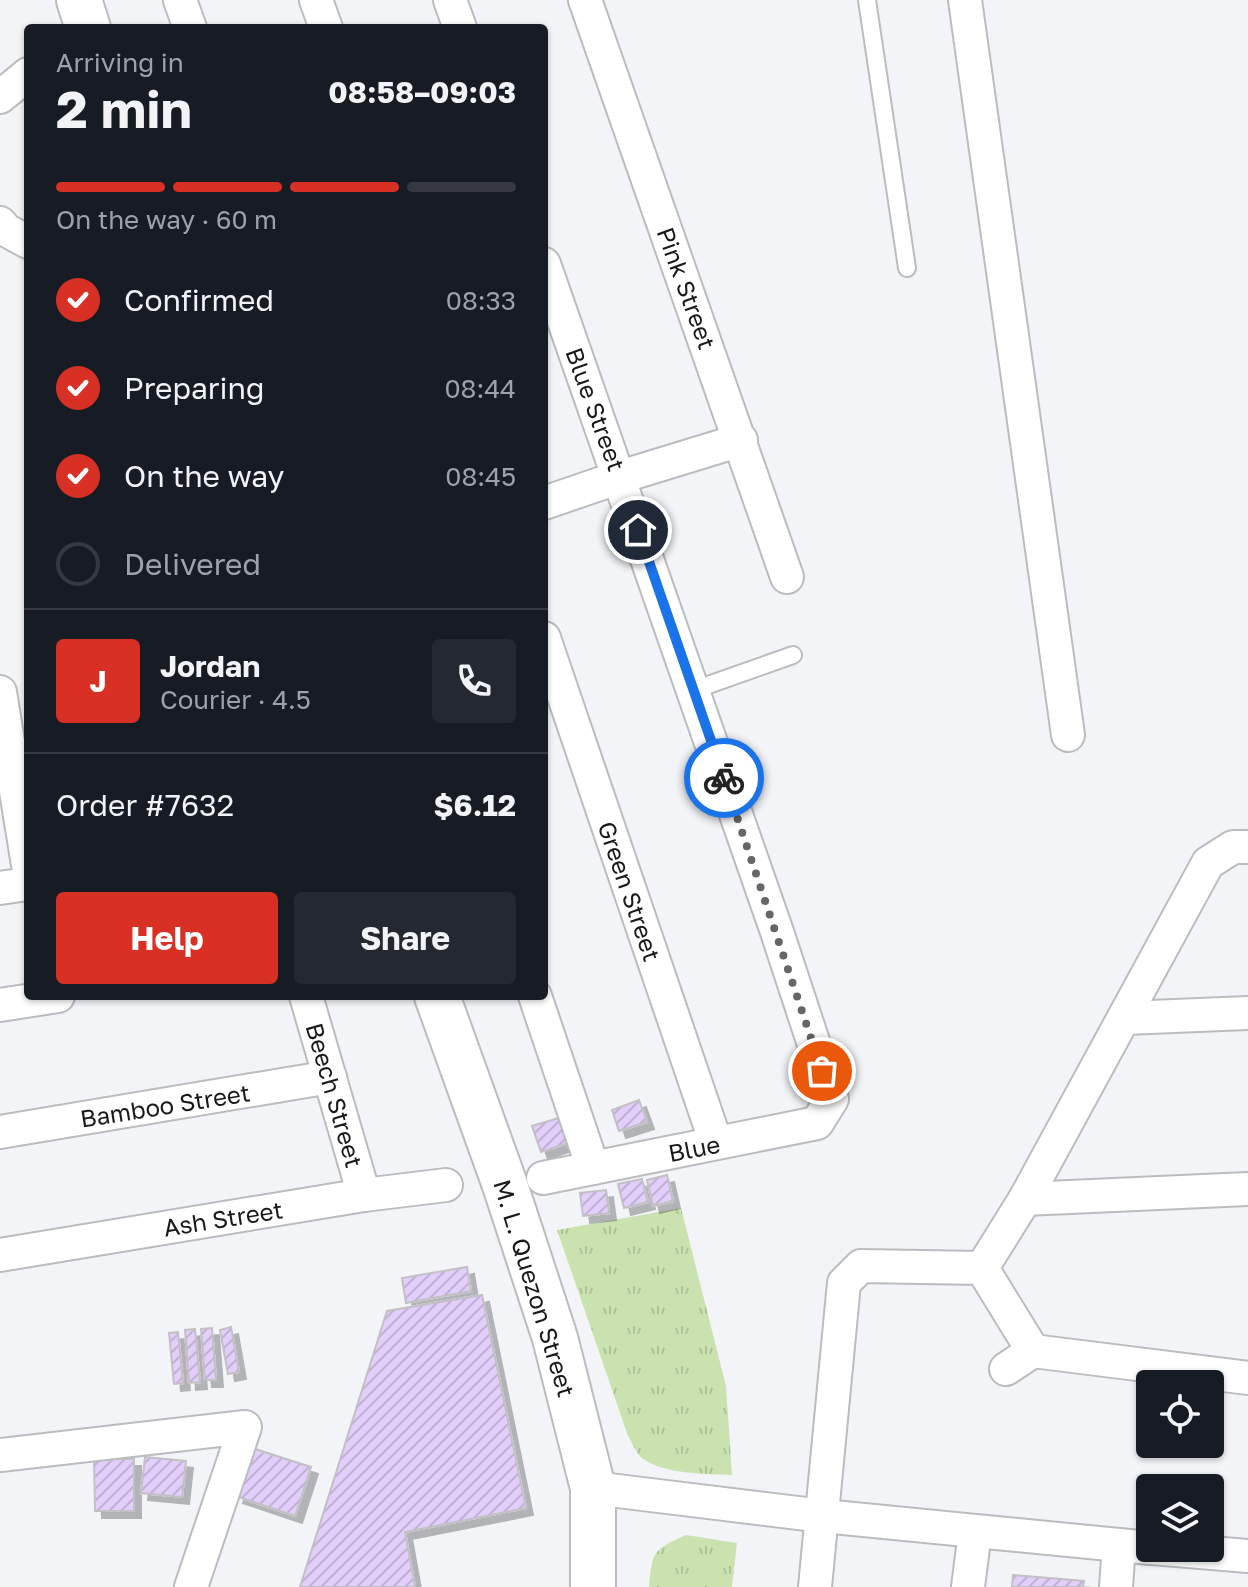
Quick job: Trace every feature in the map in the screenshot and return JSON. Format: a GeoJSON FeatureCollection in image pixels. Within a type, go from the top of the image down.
{"type":"FeatureCollection","features":[{"type":"Feature","properties":{"kind":"main road"},"geometry":{"type":"LineString","coordinates":[[79,0],[87,24]]}},
{"type":"Feature","properties":{"kind":"main road","name":"M. L. Quezon Street"},"geometry":{"type":"LineString","coordinates":[[438,1000],[505,1185],[555,1338],[593,1488],[593,1587]]}},
{"type":"Feature","properties":{"kind":"street"},"geometry":{"type":"LineString","coordinates":[[180,0],[189,24]]}},
{"type":"Feature","properties":{"kind":"street"},"geometry":{"type":"LineString","coordinates":[[316,0],[325,24]]}},
{"type":"Feature","properties":{"kind":"street"},"geometry":{"type":"LineString","coordinates":[[450,0],[459,24]]}},
{"type":"Feature","properties":{"kind":"street","name":"Pink Street"},"geometry":{"type":"LineString","coordinates":[[585,0],[787,577]]}},
{"type":"Feature","properties":{"kind":"street"},"geometry":{"type":"LineString","coordinates":[[965,0],[1068,735]]}},
{"type":"Feature","properties":{"kind":"street"},"geometry":{"type":"LineString","coordinates":[[0,97],[24,77]]}},
{"type":"Feature","properties":{"kind":"street"},"geometry":{"type":"LineString","coordinates":[[0,223],[24,240]]}},
{"type":"Feature","properties":{"kind":"street","name":"Blue Street"},"geometry":{"type":"LineString","coordinates":[[548,275],[694,690],[832,1099]]}},
{"type":"Feature","properties":{"kind":"street"},"geometry":{"type":"LineString","coordinates":[[548,502],[741,440]]}},
{"type":"Feature","properties":{"kind":"street","name":"Green Street"},"geometry":{"type":"LineString","coordinates":[[548,650],[716,1143]]}},
{"type":"Feature","properties":{"kind":"street"},"geometry":{"type":"LineString","coordinates":[[0,692],[5,758],[24,846]]}},
{"type":"Feature","properties":{"kind":"street"},"geometry":{"type":"LineString","coordinates":[[982,1268],[1025,1199],[1208,863],[1233,847],[1248,847]]}},
{"type":"Feature","properties":{"kind":"street"},"geometry":{"type":"LineString","coordinates":[[0,888],[24,885]]}},
{"type":"Feature","properties":{"kind":"street"},"geometry":{"type":"LineString","coordinates":[[0,1005],[29,1000]]}},
{"type":"Feature","properties":{"kind":"street","name":"Beech Street"},"geometry":{"type":"LineString","coordinates":[[307,1000],[364,1195]]}},
{"type":"Feature","properties":{"kind":"street"},"geometry":{"type":"LineString","coordinates":[[536,1000],[593,1168]]}},
{"type":"Feature","properties":{"kind":"street"},"geometry":{"type":"LineString","coordinates":[[1125,1018],[1248,1013]]}},
{"type":"Feature","properties":{"kind":"street","name":"Bamboo Street"},"geometry":{"type":"LineString","coordinates":[[0,1132],[330,1077]]}},
{"type":"Feature","properties":{"kind":"street","name":"Blue"},"geometry":{"type":"LineString","coordinates":[[543,1178],[817,1123],[832,1099]]}},
{"type":"Feature","properties":{"kind":"street","name":"Ash Street"},"geometry":{"type":"LineString","coordinates":[[0,1255],[364,1195],[446,1185]]}},
{"type":"Feature","properties":{"kind":"street"},"geometry":{"type":"LineString","coordinates":[[1025,1199],[1248,1189]]}},
{"type":"Feature","properties":{"kind":"street"},"geometry":{"type":"LineString","coordinates":[[815,1587],[823,1516],[834,1279],[861,1266],[982,1268]]}},
{"type":"Feature","properties":{"kind":"street"},"geometry":{"type":"LineString","coordinates":[[982,1268],[1033,1351]]}},
{"type":"Feature","properties":{"kind":"street"},"geometry":{"type":"LineString","coordinates":[[1006,1369],[1033,1351],[1248,1378]]}},
{"type":"Feature","properties":{"kind":"street"},"geometry":{"type":"LineString","coordinates":[[0,1455],[245,1427],[191,1587]]}},
{"type":"Feature","properties":{"kind":"street"},"geometry":{"type":"LineString","coordinates":[[593,1488],[823,1516],[1136,1547]]}},
{"type":"Feature","properties":{"kind":"street"},"geometry":{"type":"LineString","coordinates":[[968,1587],[975,1532]]}},
{"type":"Feature","properties":{"kind":"street"},"geometry":{"type":"LineString","coordinates":[[1116,1587],[1136,1554]]}},
{"type":"Feature","properties":{"kind":"street"},"geometry":{"type":"LineString","coordinates":[[1224,1554],[1248,1556]]}},
{"type":"Feature","properties":{"kind":"lane"},"geometry":{"type":"LineString","coordinates":[[867,0],[907,268]]}},
{"type":"Feature","properties":{"kind":"lane"},"geometry":{"type":"LineString","coordinates":[[694,690],[793,655]]}},
{"type":"Feature","properties":{"kind":"green space"},"geometry":{"type":"Polygon","coordinates":[[[681,1208],[726,1386],[732,1475],[673,1470],[651,1463],[638,1453],[628,1436],[557,1230],[681,1208]]]}},
{"type":"Feature","properties":{"kind":"green space"},"geometry":{"type":"Polygon","coordinates":[[[686,1535],[737,1543],[732,1587],[649,1587],[656,1553],[686,1535]]]}},
{"type":"Feature","properties":{"kind":"building"},"geometry":{"type":"Polygon","coordinates":[[[639,1100],[647,1122],[619,1131],[612,1110],[639,1100]]]}},
{"type":"Feature","properties":{"kind":"building"},"geometry":{"type":"Polygon","coordinates":[[[562,1117],[571,1142],[541,1152],[532,1126],[562,1117]]]}},
{"type":"Feature","properties":{"kind":"building"},"geometry":{"type":"Polygon","coordinates":[[[667,1175],[673,1201],[653,1206],[647,1180],[667,1175]]]}},
{"type":"Feature","properties":{"kind":"building"},"geometry":{"type":"Polygon","coordinates":[[[642,1179],[648,1202],[624,1208],[618,1184],[642,1179]]]}},
{"type":"Feature","properties":{"kind":"building"},"geometry":{"type":"Polygon","coordinates":[[[606,1190],[609,1213],[583,1216],[580,1193],[606,1190]]]}},
{"type":"Feature","properties":{"kind":"building"},"geometry":{"type":"Polygon","coordinates":[[[467,1267],[471,1291],[406,1303],[402,1278],[467,1267]]]}},
{"type":"Feature","properties":{"kind":"building"},"geometry":{"type":"Polygon","coordinates":[[[482,1295],[526,1508],[405,1532],[415,1587],[300,1587],[387,1311],[482,1295]]]}},
{"type":"Feature","properties":{"kind":"building"},"geometry":{"type":"Polygon","coordinates":[[[231,1327],[239,1372],[228,1374],[220,1330],[231,1327]]]}},
{"type":"Feature","properties":{"kind":"building"},"geometry":{"type":"Polygon","coordinates":[[[212,1328],[216,1380],[205,1380],[201,1329],[212,1328]]]}},
{"type":"Feature","properties":{"kind":"building"},"geometry":{"type":"Polygon","coordinates":[[[195,1329],[200,1382],[189,1383],[185,1330],[195,1329]]]}},
{"type":"Feature","properties":{"kind":"building"},"geometry":{"type":"Polygon","coordinates":[[[178,1332],[183,1383],[174,1384],[169,1333],[178,1332]]]}},
{"type":"Feature","properties":{"kind":"building"},"geometry":{"type":"Polygon","coordinates":[[[252,1448],[311,1467],[295,1516],[236,1496],[252,1448]]]}},
{"type":"Feature","properties":{"kind":"building"},"geometry":{"type":"Polygon","coordinates":[[[145,1457],[186,1461],[182,1497],[141,1493],[145,1457]]]}},
{"type":"Feature","properties":{"kind":"building"},"geometry":{"type":"Polygon","coordinates":[[[94,1459],[134,1459],[134,1511],[95,1511],[94,1459]]]}},
{"type":"Feature","properties":{"kind":"building"},"geometry":{"type":"Polygon","coordinates":[[[1013,1575],[1084,1581],[1083,1587],[1012,1587],[1013,1575]]]}},
{"type":"Feature","properties":{"kind":"way so far"},"geometry":{"type":"LineString","coordinates":[[724,778],[822,1071]]}},
{"type":"Feature","properties":{"kind":"route"},"geometry":{"type":"LineString","coordinates":[[638,530],[724,778]]}}]}
